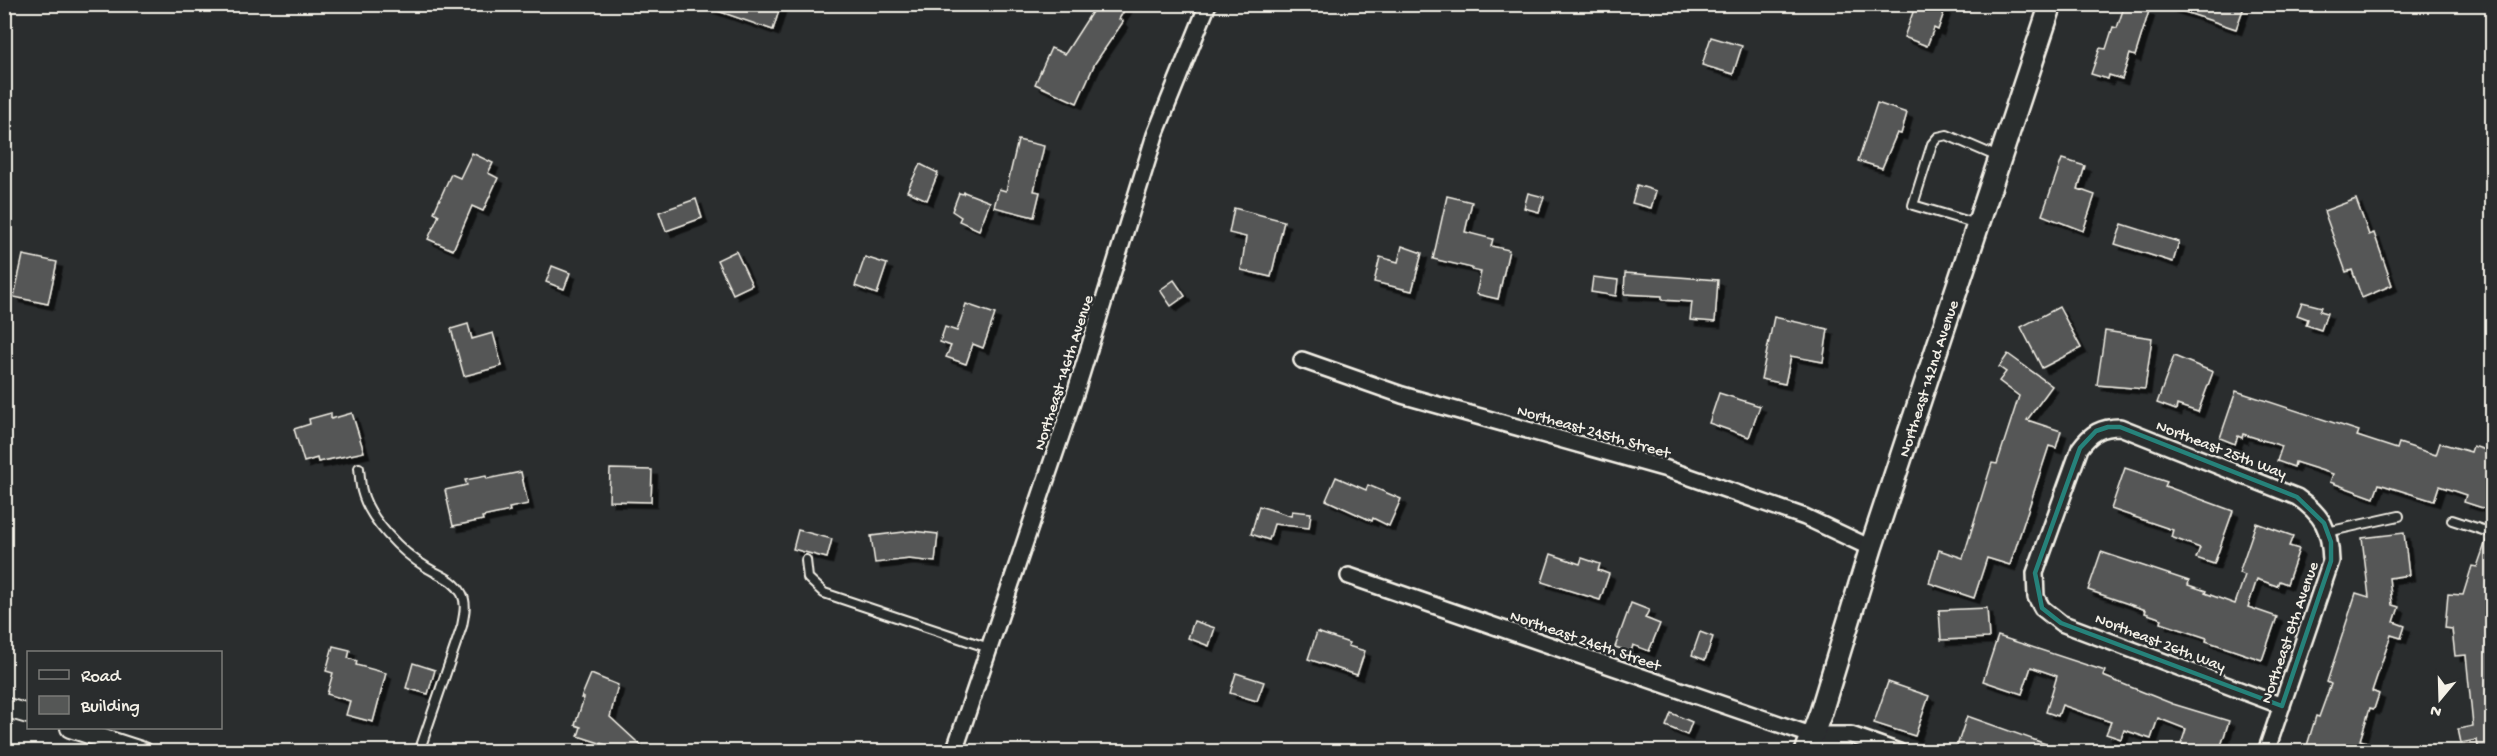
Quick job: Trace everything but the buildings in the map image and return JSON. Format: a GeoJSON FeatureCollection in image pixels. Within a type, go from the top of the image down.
{"type":"FeatureCollection","features":[{"type":"Feature","properties":{"kind":"main road","name":"Northeast 142nd Avenue"},"geometry":{"type":"LineString","coordinates":[[1808,743],[1821,712],[1871,548],[2051,4]]}},
{"type":"Feature","properties":{"kind":"street","name":"Northeast 146th Avenue"},"geometry":{"type":"LineString","coordinates":[[954,752],[1076,391],[1155,135],[1208,4]]}},
{"type":"Feature","properties":{"kind":"street","name":"Northeast 245th Street"},"geometry":{"type":"LineString","coordinates":[[1302,360],[1402,395],[1667,469],[1805,517],[1871,548]]}},
{"type":"Feature","properties":{"kind":"street","name":"Northeast 25th Way"},"geometry":{"type":"LineString","coordinates":[[2036,597],[2035,573],[2080,448],[2096,431],[2108,427],[2120,427],[2297,497],[2313,508],[2326,528]]}},
{"type":"Feature","properties":{"kind":"street","name":"Northeast 8th Avenue"},"geometry":{"type":"LineString","coordinates":[[2266,752],[2331,561],[2331,542],[2326,528]]}},
{"type":"Feature","properties":{"kind":"street","name":"Northeast 246th Street"},"geometry":{"type":"LineString","coordinates":[[1349,576],[1808,743]]}},
{"type":"Feature","properties":{"kind":"street","name":"Northeast 26th Way"},"geometry":{"type":"LineString","coordinates":[[2036,597],[2046,612],[2061,622],[2282,706]]}},
{"type":"Feature","properties":{"kind":"street"},"geometry":{"type":"LineString","coordinates":[[4,707],[27,714]]}},
{"type":"Feature","properties":{"kind":"street"},"geometry":{"type":"LineString","coordinates":[[73,729],[144,752]]}},
{"type":"Feature","properties":{"kind":"street"},"geometry":{"type":"LineString","coordinates":[[1808,743],[1851,735],[1899,752]]}},
{"type":"Feature","properties":{"kind":"street"},"geometry":{"type":"LineString","coordinates":[[1808,743],[1849,752]]}},
{"type":"Feature","properties":{"kind":"lane"},"geometry":{"type":"LineString","coordinates":[[1978,224],[1913,205],[1932,144],[1938,136],[1947,135],[2000,158]]}},
{"type":"Feature","properties":{"kind":"lane"},"geometry":{"type":"LineString","coordinates":[[359,468],[362,491],[372,516],[391,538],[424,566],[452,580],[463,596],[465,607],[462,626],[419,752]]}},
{"type":"Feature","properties":{"kind":"lane"},"geometry":{"type":"LineString","coordinates":[[2326,528],[2399,516]]}},
{"type":"Feature","properties":{"kind":"lane"},"geometry":{"type":"LineString","coordinates":[[2452,520],[2493,533]]}},
{"type":"Feature","properties":{"kind":"lane"},"geometry":{"type":"LineString","coordinates":[[806,560],[808,578],[824,593],[989,648]]}},
{"type":"Feature","properties":{"kind":"highlighted area"},"geometry":{"type":"Polygon","coordinates":[[[2108,427],[2120,427],[2297,497],[2324,523],[2331,542],[2331,561],[2282,706],[2061,623],[2042,608],[2035,573],[2080,448],[2096,431],[2108,427]]]}}]}
